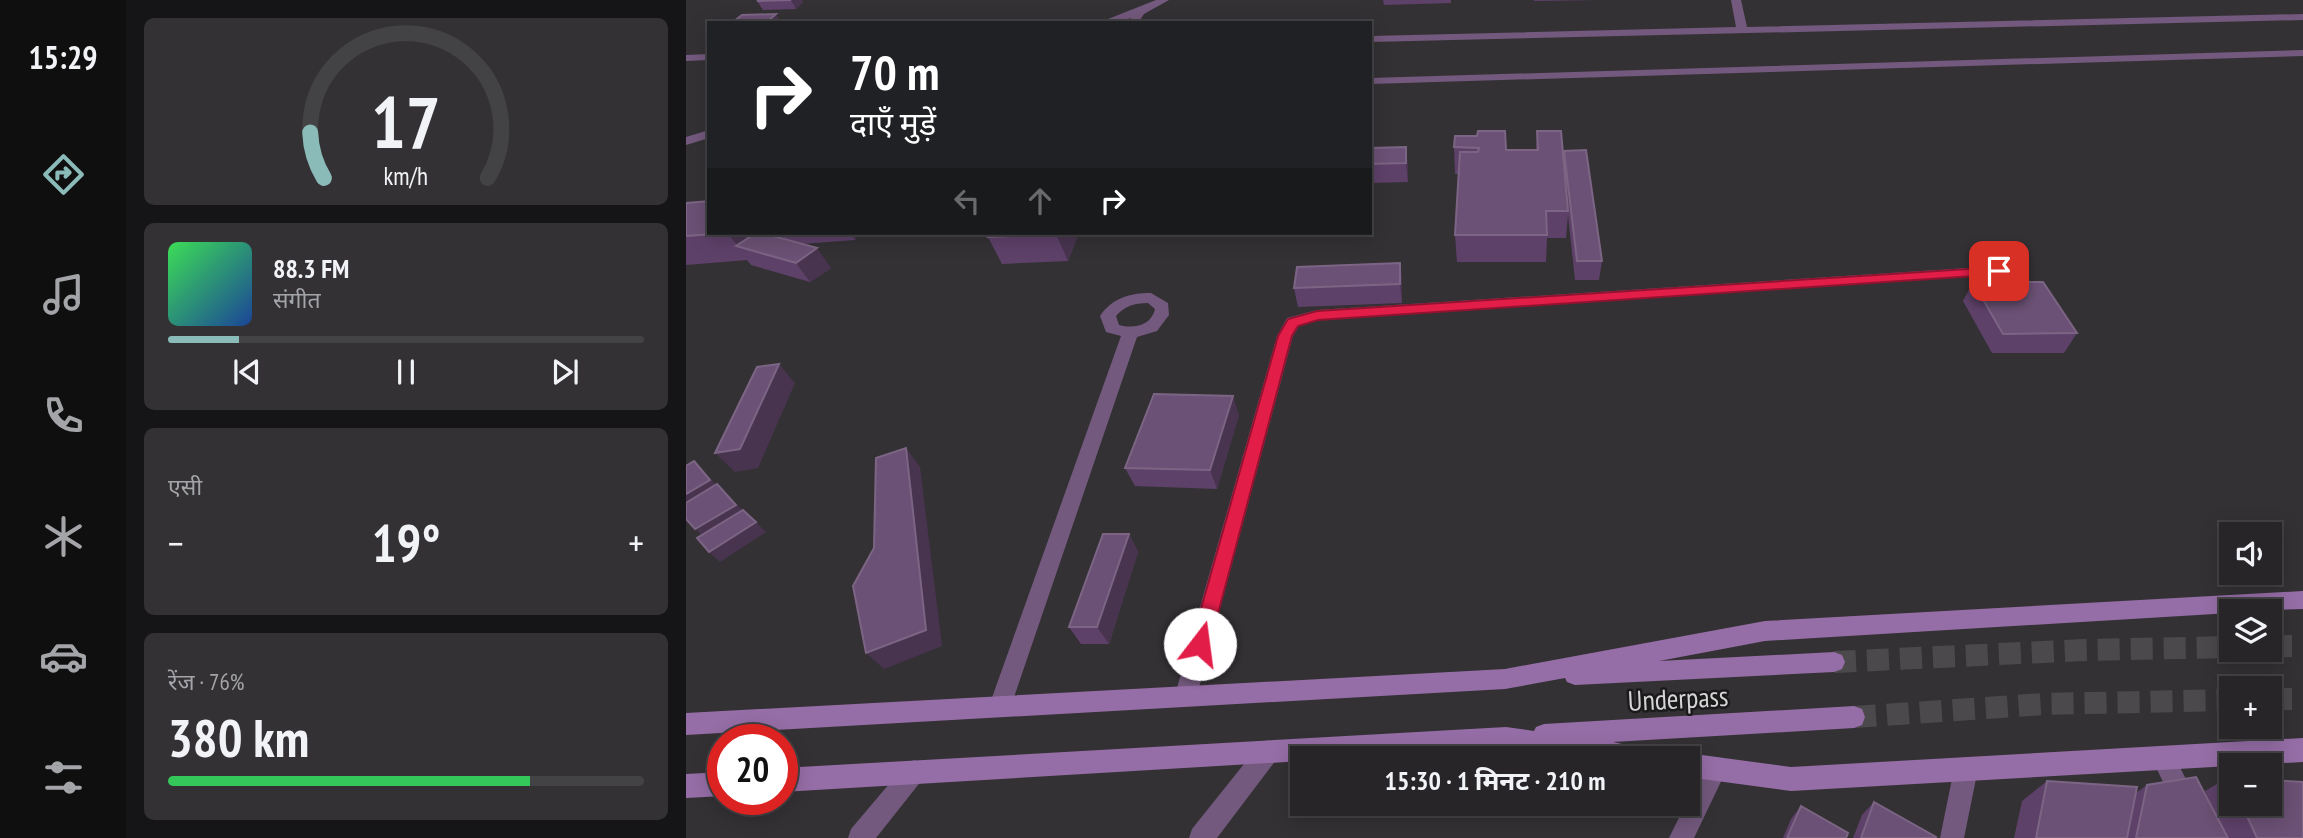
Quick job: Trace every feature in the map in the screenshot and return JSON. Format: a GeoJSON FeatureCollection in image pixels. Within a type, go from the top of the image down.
{"type":"FeatureCollection","features":[{"type":"Feature","properties":{"kind":"main road"},"geometry":{"type":"LineString","coordinates":[[686,724],[1505,679],[1765,631],[2303,600]]}},
{"type":"Feature","properties":{"kind":"main road","name":"Underpass"},"geometry":{"type":"LineString","coordinates":[[1505,679],[1834,662]]}},
{"type":"Feature","properties":{"kind":"main road","name":"Underpass"},"geometry":{"type":"LineString","coordinates":[[1506,738],[1854,717]]}},
{"type":"Feature","properties":{"kind":"main road"},"geometry":{"type":"LineString","coordinates":[[798,779],[1506,738],[1560,746]]}},
{"type":"Feature","properties":{"kind":"main road"},"geometry":{"type":"LineString","coordinates":[[1700,767],[1791,779],[2303,750]]}},
{"type":"Feature","properties":{"kind":"main road"},"geometry":{"type":"LineString","coordinates":[[686,786],[707,784]]}},
{"type":"Feature","properties":{"kind":"street"},"geometry":{"type":"LineString","coordinates":[[1110,21],[1140,12],[1164,0]]}},
{"type":"Feature","properties":{"kind":"street"},"geometry":{"type":"LineString","coordinates":[[1737,0],[1742,30]]}},
{"type":"Feature","properties":{"kind":"street"},"geometry":{"type":"LineString","coordinates":[[1134,21],[1140,12]]}},
{"type":"Feature","properties":{"kind":"street"},"geometry":{"type":"LineString","coordinates":[[1372,39],[2303,16]]}},
{"type":"Feature","properties":{"kind":"street"},"geometry":{"type":"LineString","coordinates":[[1372,81],[2303,53]]}},
{"type":"Feature","properties":{"kind":"street"},"geometry":{"type":"LineString","coordinates":[[686,58],[707,57]]}},
{"type":"Feature","properties":{"kind":"street"},"geometry":{"type":"LineString","coordinates":[[686,141],[707,135]]}},
{"type":"Feature","properties":{"kind":"street"},"geometry":{"type":"LineString","coordinates":[[1186,695],[1285,336],[1293,322],[1331,314],[1999,271]]}},
{"type":"Feature","properties":{"kind":"street"},"geometry":{"type":"LineString","coordinates":[[1000,706],[1130,333]]}},
{"type":"Feature","properties":{"kind":"street"},"geometry":{"type":"LineString","coordinates":[[1201,838],[1268,752]]}},
{"type":"Feature","properties":{"kind":"street"},"geometry":{"type":"LineString","coordinates":[[2164,759],[2203,838]]}},
{"type":"Feature","properties":{"kind":"street"},"geometry":{"type":"LineString","coordinates":[[1681,838],[1715,769]]}},
{"type":"Feature","properties":{"kind":"street"},"geometry":{"type":"LineString","coordinates":[[1952,838],[1966,769]]}},
{"type":"Feature","properties":{"kind":"street"},"geometry":{"type":"LineString","coordinates":[[860,838],[914,772]]}},
{"type":"Feature","properties":{"kind":"building"},"geometry":{"type":"Polygon","coordinates":[[[776,14],[768,21],[734,21],[742,15],[776,14]]]}},
{"type":"Feature","properties":{"kind":"building"},"geometry":{"type":"Polygon","coordinates":[[[1478,131],[1505,131],[1506,150],[1538,150],[1537,131],[1561,131],[1568,211],[1546,211],[1547,235],[1455,235],[1460,152],[1478,152],[1479,148],[1454,147],[1455,136],[1477,136],[1478,131]]]}},
{"type":"Feature","properties":{"kind":"building"},"geometry":{"type":"Polygon","coordinates":[[[1406,147],[1406,163],[1372,164],[1372,148],[1406,147]]]}},
{"type":"Feature","properties":{"kind":"building"},"geometry":{"type":"Polygon","coordinates":[[[1586,150],[1602,261],[1577,261],[1564,151],[1586,150]]]}},
{"type":"Feature","properties":{"kind":"building"},"geometry":{"type":"Polygon","coordinates":[[[707,201],[707,234],[686,236],[686,203],[707,201]]]}},
{"type":"Feature","properties":{"kind":"building"},"geometry":{"type":"Polygon","coordinates":[[[753,235],[769,235],[817,248],[796,263],[736,246],[753,235]]]}},
{"type":"Feature","properties":{"kind":"building"},"geometry":{"type":"Polygon","coordinates":[[[989,235],[1033,235],[988,237],[989,235]]]}},
{"type":"Feature","properties":{"kind":"building"},"geometry":{"type":"Polygon","coordinates":[[[1400,263],[1400,284],[1294,288],[1297,267],[1400,263]]]}},
{"type":"Feature","properties":{"kind":"building"},"geometry":{"type":"Polygon","coordinates":[[[1973,282],[2043,282],[2077,333],[2003,334],[1973,282]]]}},
{"type":"Feature","properties":{"kind":"building"},"geometry":{"type":"Polygon","coordinates":[[[779,364],[740,449],[715,453],[757,367],[779,364]]]}},
{"type":"Feature","properties":{"kind":"building"},"geometry":{"type":"Polygon","coordinates":[[[1154,394],[1233,396],[1210,470],[1125,468],[1154,394]]]}},
{"type":"Feature","properties":{"kind":"building"},"geometry":{"type":"Polygon","coordinates":[[[906,448],[926,630],[866,653],[853,586],[874,548],[876,458],[906,448]]]}},
{"type":"Feature","properties":{"kind":"building"},"geometry":{"type":"Polygon","coordinates":[[[694,461],[710,480],[686,494],[686,466],[694,461]]]}},
{"type":"Feature","properties":{"kind":"building"},"geometry":{"type":"Polygon","coordinates":[[[717,484],[736,505],[695,529],[686,519],[686,503],[717,484]]]}},
{"type":"Feature","properties":{"kind":"building"},"geometry":{"type":"Polygon","coordinates":[[[743,510],[756,522],[709,552],[697,538],[743,510]]]}},
{"type":"Feature","properties":{"kind":"building"},"geometry":{"type":"Polygon","coordinates":[[[1103,534],[1129,534],[1097,627],[1069,627],[1103,534]]]}},
{"type":"Feature","properties":{"kind":"building"},"geometry":{"type":"Polygon","coordinates":[[[2196,777],[2228,838],[2136,838],[2147,785],[2196,777]]]}},
{"type":"Feature","properties":{"kind":"building"},"geometry":{"type":"Polygon","coordinates":[[[2047,781],[2137,787],[2127,838],[2036,838],[2047,781]]]}},
{"type":"Feature","properties":{"kind":"building"},"geometry":{"type":"Polygon","coordinates":[[[2282,781],[2303,782],[2303,838],[2257,838],[2247,816],[2282,816],[2282,781]]]}},
{"type":"Feature","properties":{"kind":"building"},"geometry":{"type":"Polygon","coordinates":[[[1874,802],[1936,837],[1861,838],[1874,802]]]}},
{"type":"Feature","properties":{"kind":"building"},"geometry":{"type":"Polygon","coordinates":[[[1801,806],[1848,833],[1846,838],[1787,838],[1801,806]]]}},
{"type":"Feature","properties":{"kind":"tunnel"},"geometry":{"type":"LineString","coordinates":[[2282,646],[2303,646]]}},
{"type":"Feature","properties":{"kind":"tunnel"},"geometry":{"type":"LineString","coordinates":[[1834,662],[2084,650],[2219,647]]}},
{"type":"Feature","properties":{"kind":"tunnel"},"geometry":{"type":"LineString","coordinates":[[2282,699],[2303,699]]}},
{"type":"Feature","properties":{"kind":"tunnel"},"geometry":{"type":"LineString","coordinates":[[1854,717],[2043,704],[2219,700]]}},
{"type":"Feature","properties":{"kind":"route"},"geometry":{"type":"LineString","coordinates":[[1200,644],[1285,336],[1293,322],[1317,315],[1999,271]]}}]}
